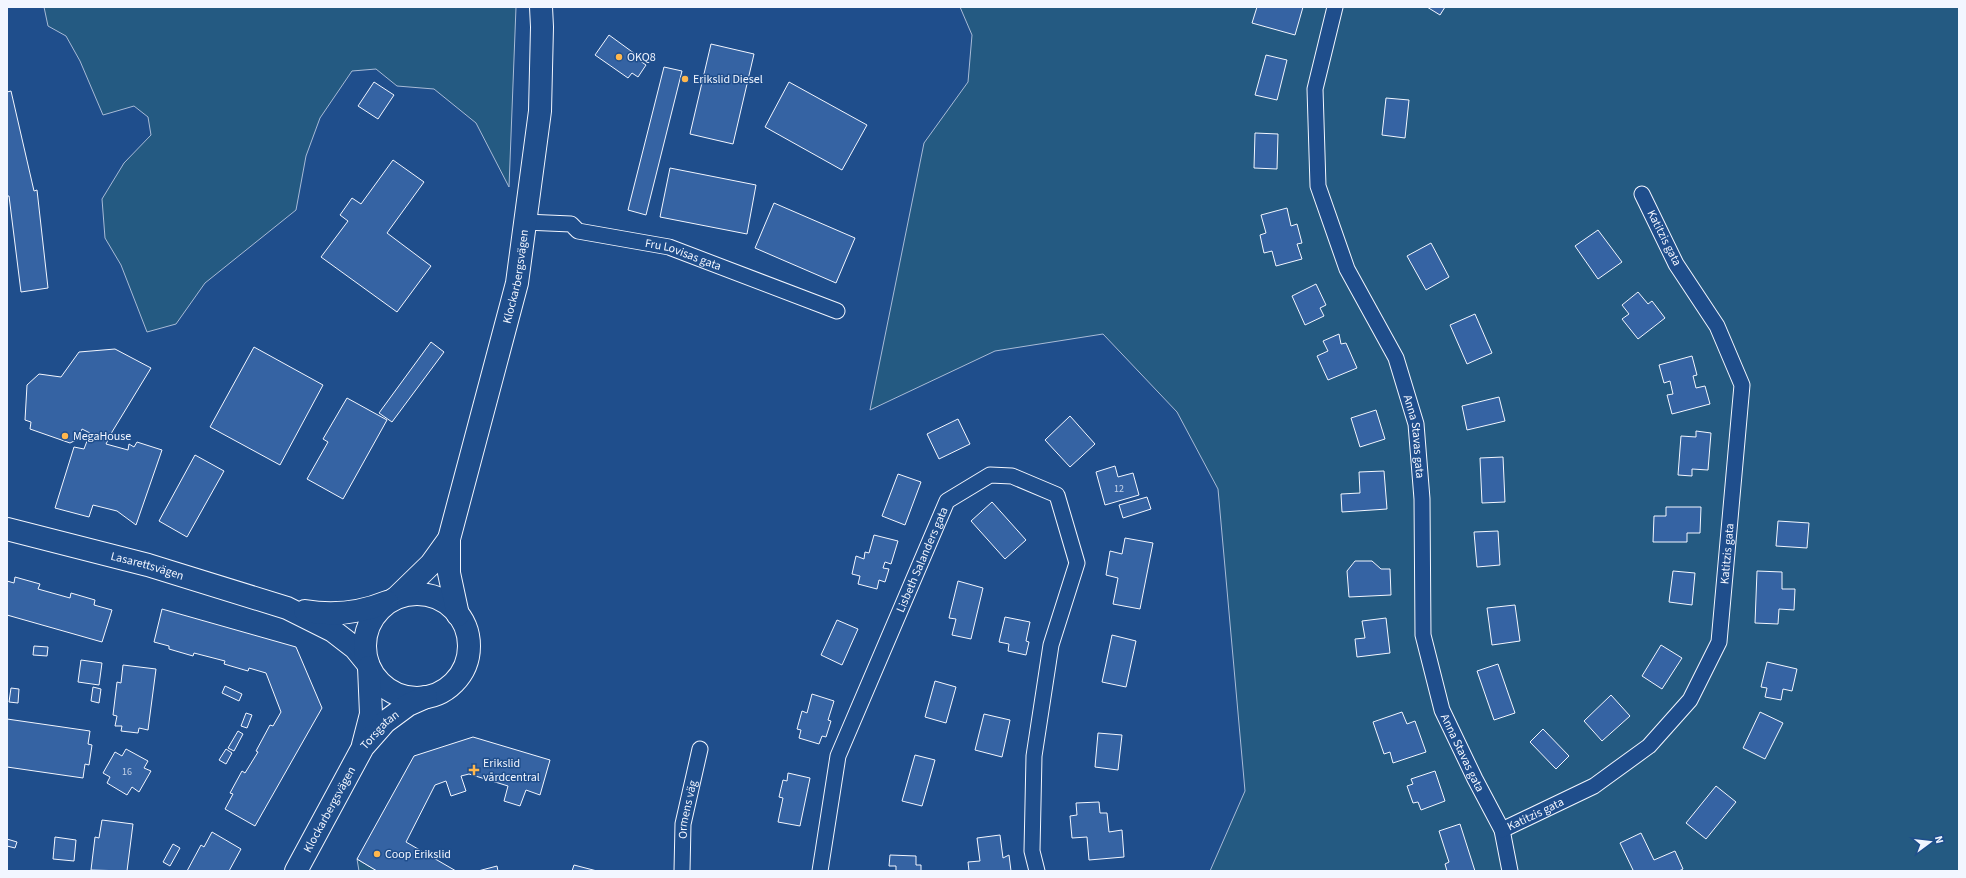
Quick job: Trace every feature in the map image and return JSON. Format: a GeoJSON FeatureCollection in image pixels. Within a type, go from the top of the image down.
{"type":"FeatureCollection","features":[{"type":"Feature","properties":{"kind":"main road","name":"Klockarbergsvägen"},"geometry":{"type":"LineString","coordinates":[[458,616],[449,573],[449,539],[513,296],[540,111],[541,7]]}},
{"type":"Feature","properties":{"kind":"main road","name":"Lasarettsvägen"},"geometry":{"type":"LineString","coordinates":[[7,529],[148,565],[287,608],[333,631],[355,648],[369,665]]}},
{"type":"Feature","properties":{"kind":"main road","name":"Klockarbergsvägen"},"geometry":{"type":"LineString","coordinates":[[394,600],[431,564],[449,539]]}},
{"type":"Feature","properties":{"kind":"main road"},"geometry":{"type":"LineString","coordinates":[[411,594],[422,594],[435,598],[450,606],[458,616],[467,636],[468,655],[465,665],[456,680],[449,686],[442,691],[426,697],[406,697],[394,693],[380,682],[369,665],[365,650],[367,632],[375,615],[394,600],[411,594]]}},
{"type":"Feature","properties":{"kind":"main road","name":"Lasarettsvägen"},"geometry":{"type":"LineString","coordinates":[[287,608],[340,615],[366,610],[394,600]]}},
{"type":"Feature","properties":{"kind":"main road","name":"Torsgatan"},"geometry":{"type":"LineString","coordinates":[[363,747],[371,714],[369,665]]}},
{"type":"Feature","properties":{"kind":"main road","name":"Torsgatan"},"geometry":{"type":"LineString","coordinates":[[363,747],[385,722],[408,705],[426,697]]}},
{"type":"Feature","properties":{"kind":"main road","name":"Klockarbergsvägen"},"geometry":{"type":"LineString","coordinates":[[296,871],[363,747]]}},
{"type":"Feature","properties":{"kind":"street","name":"Anna Stavas gata"},"geometry":{"type":"LineString","coordinates":[[1335,7],[1315,89],[1318,186],[1347,269],[1396,358],[1416,424],[1422,499],[1423,635],[1442,710],[1474,779],[1502,830],[1510,871]]}},
{"type":"Feature","properties":{"kind":"street","name":"Katitzis gata"},"geometry":{"type":"LineString","coordinates":[[1502,830],[1594,786],[1649,746],[1690,700],[1719,642],[1742,385],[1717,326],[1676,264],[1642,194]]}},
{"type":"Feature","properties":{"kind":"street","name":"Fru Lovisas gata"},"geometry":{"type":"LineString","coordinates":[[525,222],[571,224],[578,231],[669,246],[837,311]]}},
{"type":"Feature","properties":{"kind":"street","name":"Lisbeth Salanders gata"},"geometry":{"type":"LineString","coordinates":[[820,871],[838,756],[947,501],[990,475],[1012,476],[1057,495],[1077,563],[1051,645],[1034,756],[1032,851],[1037,871]]}},
{"type":"Feature","properties":{"kind":"street","name":"Ormens väg"},"geometry":{"type":"LineString","coordinates":[[682,871],[683,824],[700,749]]}},
{"type":"Feature","properties":{"kind":"shaded area"},"geometry":{"type":"Polygon","coordinates":[[[44,7],[516,7],[509,187],[476,123],[434,89],[397,86],[376,69],[352,71],[320,118],[306,156],[296,210],[205,283],[176,324],[147,332],[121,265],[105,238],[102,199],[124,163],[151,135],[148,117],[134,106],[103,115],[80,61],[66,36],[48,26],[44,7]]]}},
{"type":"Feature","properties":{"kind":"shaded area"},"geometry":{"type":"Polygon","coordinates":[[[960,7],[1959,7],[1959,871],[1210,871],[1245,791],[1218,489],[1177,412],[1103,334],[995,351],[870,410],[924,143],[968,82],[972,35],[960,7]]]}},
{"type":"Feature","properties":{"kind":"shaded area"},"geometry":{"type":"Polygon","coordinates":[[[357,859],[377,871],[359,871],[357,859]]]}},
{"type":"Feature","properties":{"kind":"building"},"geometry":{"type":"Polygon","coordinates":[[[1257,7],[1303,7],[1295,35],[1252,23],[1257,7]]]}},
{"type":"Feature","properties":{"kind":"building"},"geometry":{"type":"Polygon","coordinates":[[[1427,7],[1445,7],[1440,15],[1427,7]]]}},
{"type":"Feature","properties":{"kind":"building","name":"OKQ8"},"geometry":{"type":"Polygon","coordinates":[[[609,35],[642,59],[640,61],[646,65],[638,77],[632,73],[628,78],[595,55],[609,35]]]}},
{"type":"Feature","properties":{"kind":"building"},"geometry":{"type":"Polygon","coordinates":[[[711,44],[754,54],[733,144],[690,134],[711,44]]]}},
{"type":"Feature","properties":{"kind":"building"},"geometry":{"type":"Polygon","coordinates":[[[1266,55],[1287,60],[1277,100],[1255,95],[1266,55]]]}},
{"type":"Feature","properties":{"kind":"building"},"geometry":{"type":"Polygon","coordinates":[[[664,67],[682,71],[646,215],[628,210],[664,67]]]}},
{"type":"Feature","properties":{"kind":"building"},"geometry":{"type":"Polygon","coordinates":[[[374,82],[394,95],[378,119],[358,106],[374,82]]]}},
{"type":"Feature","properties":{"kind":"building"},"geometry":{"type":"Polygon","coordinates":[[[789,82],[867,125],[842,170],[765,127],[789,82]]]}},
{"type":"Feature","properties":{"kind":"building"},"geometry":{"type":"Polygon","coordinates":[[[11,91],[34,191],[37,190],[48,288],[21,292],[9,196],[7,196],[7,92],[11,91]]]}},
{"type":"Feature","properties":{"kind":"building"},"geometry":{"type":"Polygon","coordinates":[[[1386,98],[1409,100],[1405,138],[1382,135],[1386,98]]]}},
{"type":"Feature","properties":{"kind":"building"},"geometry":{"type":"Polygon","coordinates":[[[1255,133],[1278,134],[1277,169],[1254,168],[1255,133]]]}},
{"type":"Feature","properties":{"kind":"building"},"geometry":{"type":"Polygon","coordinates":[[[393,160],[424,182],[387,233],[431,266],[397,312],[321,257],[348,221],[340,215],[352,198],[361,204],[393,160]]]}},
{"type":"Feature","properties":{"kind":"building"},"geometry":{"type":"Polygon","coordinates":[[[670,168],[756,185],[747,234],[660,217],[670,168]]]}},
{"type":"Feature","properties":{"kind":"building"},"geometry":{"type":"Polygon","coordinates":[[[774,203],[855,238],[836,283],[755,248],[774,203]]]}},
{"type":"Feature","properties":{"kind":"building"},"geometry":{"type":"Polygon","coordinates":[[[1287,208],[1291,226],[1297,224],[1302,243],[1297,244],[1302,259],[1276,266],[1272,251],[1264,253],[1260,235],[1266,233],[1261,215],[1287,208]]]}},
{"type":"Feature","properties":{"kind":"building"},"geometry":{"type":"Polygon","coordinates":[[[1598,230],[1622,262],[1598,279],[1575,246],[1598,230]]]}},
{"type":"Feature","properties":{"kind":"building"},"geometry":{"type":"Polygon","coordinates":[[[1431,243],[1449,277],[1426,290],[1407,256],[1431,243]]]}},
{"type":"Feature","properties":{"kind":"building"},"geometry":{"type":"Polygon","coordinates":[[[1316,284],[1326,305],[1320,308],[1324,316],[1305,325],[1292,296],[1316,284]]]}},
{"type":"Feature","properties":{"kind":"building"},"geometry":{"type":"Polygon","coordinates":[[[1638,292],[1648,304],[1652,301],[1665,318],[1638,339],[1622,319],[1629,314],[1622,305],[1638,292]]]}},
{"type":"Feature","properties":{"kind":"building"},"geometry":{"type":"Polygon","coordinates":[[[1475,314],[1492,353],[1467,364],[1450,325],[1475,314]]]}},
{"type":"Feature","properties":{"kind":"building"},"geometry":{"type":"Polygon","coordinates":[[[1339,334],[1341,344],[1346,343],[1357,368],[1328,380],[1317,356],[1328,351],[1323,341],[1339,334]]]}},
{"type":"Feature","properties":{"kind":"building"},"geometry":{"type":"Polygon","coordinates":[[[431,342],[444,352],[392,422],[379,413],[431,342]]]}},
{"type":"Feature","properties":{"kind":"building"},"geometry":{"type":"Polygon","coordinates":[[[254,347],[323,385],[280,465],[210,427],[254,347]]]}},
{"type":"Feature","properties":{"kind":"building","name":"MegaHouse"},"geometry":{"type":"Polygon","coordinates":[[[115,349],[151,368],[106,444],[128,450],[129,444],[134,447],[137,442],[162,450],[136,525],[117,511],[93,505],[89,517],[55,508],[74,447],[84,449],[90,433],[82,429],[78,439],[70,443],[30,429],[31,422],[25,420],[27,385],[39,374],[61,377],[79,352],[115,349]]]}},
{"type":"Feature","properties":{"kind":"building"},"geometry":{"type":"Polygon","coordinates":[[[1692,356],[1697,375],[1693,376],[1696,388],[1705,386],[1710,404],[1672,414],[1667,395],[1673,394],[1670,381],[1664,383],[1659,365],[1692,356]]]}},
{"type":"Feature","properties":{"kind":"building"},"geometry":{"type":"Polygon","coordinates":[[[1499,397],[1505,421],[1467,430],[1462,406],[1499,397]]]}},
{"type":"Feature","properties":{"kind":"building"},"geometry":{"type":"Polygon","coordinates":[[[347,398],[387,420],[343,499],[307,479],[328,442],[323,439],[347,398]]]}},
{"type":"Feature","properties":{"kind":"building"},"geometry":{"type":"Polygon","coordinates":[[[1376,410],[1385,439],[1360,447],[1351,418],[1376,410]]]}},
{"type":"Feature","properties":{"kind":"building"},"geometry":{"type":"Polygon","coordinates":[[[1070,416],[1095,444],[1070,467],[1045,440],[1070,416]]]}},
{"type":"Feature","properties":{"kind":"building"},"geometry":{"type":"Polygon","coordinates":[[[958,419],[970,444],[939,459],[927,434],[958,419]]]}},
{"type":"Feature","properties":{"kind":"building"},"geometry":{"type":"Polygon","coordinates":[[[1696,431],[1711,433],[1708,470],[1692,469],[1692,476],[1678,475],[1681,436],[1696,437],[1696,431]]]}},
{"type":"Feature","properties":{"kind":"building"},"geometry":{"type":"Polygon","coordinates":[[[195,455],[224,471],[187,537],[159,521],[195,455]]]}},
{"type":"Feature","properties":{"kind":"building"},"geometry":{"type":"Polygon","coordinates":[[[1503,457],[1505,502],[1482,503],[1480,458],[1503,457]]]}},
{"type":"Feature","properties":{"kind":"building"},"geometry":{"type":"Polygon","coordinates":[[[1115,466],[1118,477],[1133,473],[1139,495],[1105,505],[1096,472],[1115,466]]]}},
{"type":"Feature","properties":{"kind":"building"},"geometry":{"type":"Polygon","coordinates":[[[1384,471],[1387,509],[1342,512],[1341,494],[1360,493],[1359,472],[1384,471]]]}},
{"type":"Feature","properties":{"kind":"building"},"geometry":{"type":"Polygon","coordinates":[[[898,474],[921,482],[905,525],[882,516],[898,474]]]}},
{"type":"Feature","properties":{"kind":"building"},"geometry":{"type":"Polygon","coordinates":[[[1147,497],[1151,509],[1123,518],[1119,505],[1147,497]]]}},
{"type":"Feature","properties":{"kind":"building"},"geometry":{"type":"Polygon","coordinates":[[[992,502],[1026,540],[1005,559],[971,521],[992,502]]]}},
{"type":"Feature","properties":{"kind":"building"},"geometry":{"type":"Polygon","coordinates":[[[1666,507],[1701,507],[1700,533],[1687,533],[1687,542],[1653,542],[1654,516],[1666,516],[1666,507]]]}},
{"type":"Feature","properties":{"kind":"building"},"geometry":{"type":"Polygon","coordinates":[[[1778,521],[1809,523],[1807,548],[1776,546],[1778,521]]]}},
{"type":"Feature","properties":{"kind":"building"},"geometry":{"type":"Polygon","coordinates":[[[1498,531],[1500,565],[1477,567],[1474,532],[1498,531]]]}},
{"type":"Feature","properties":{"kind":"building"},"geometry":{"type":"Polygon","coordinates":[[[874,535],[898,541],[891,564],[885,562],[883,568],[889,569],[885,582],[879,580],[877,589],[858,584],[860,576],[852,574],[856,556],[864,559],[865,552],[869,553],[874,535]]]}},
{"type":"Feature","properties":{"kind":"building"},"geometry":{"type":"Polygon","coordinates":[[[1125,538],[1153,543],[1140,609],[1113,604],[1118,578],[1106,575],[1110,551],[1122,554],[1125,538]]]}},
{"type":"Feature","properties":{"kind":"building"},"geometry":{"type":"Polygon","coordinates":[[[1355,561],[1372,561],[1381,569],[1390,569],[1391,595],[1349,597],[1347,571],[1355,561]]]}},
{"type":"Feature","properties":{"kind":"building"},"geometry":{"type":"Polygon","coordinates":[[[1673,571],[1695,573],[1692,605],[1669,602],[1673,571]]]}},
{"type":"Feature","properties":{"kind":"building"},"geometry":{"type":"Polygon","coordinates":[[[1757,571],[1782,572],[1782,589],[1795,589],[1794,610],[1779,609],[1778,624],[1755,623],[1757,571]]]}},
{"type":"Feature","properties":{"kind":"building"},"geometry":{"type":"Polygon","coordinates":[[[15,577],[40,584],[38,589],[70,598],[71,593],[95,600],[94,605],[112,610],[102,642],[7,615],[7,581],[14,583],[15,577]]]}},
{"type":"Feature","properties":{"kind":"building"},"geometry":{"type":"Polygon","coordinates":[[[958,581],[983,588],[971,639],[952,635],[956,619],[949,618],[958,581]]]}},
{"type":"Feature","properties":{"kind":"building"},"geometry":{"type":"Polygon","coordinates":[[[1515,605],[1520,641],[1492,645],[1487,608],[1515,605]]]}},
{"type":"Feature","properties":{"kind":"building"},"geometry":{"type":"Polygon","coordinates":[[[162,609],[296,647],[322,708],[255,826],[225,809],[233,794],[230,793],[242,771],[245,773],[258,752],[256,751],[270,725],[273,726],[281,712],[266,673],[249,668],[248,671],[224,664],[225,661],[194,653],[193,656],[169,649],[169,646],[154,642],[162,609]]]}},
{"type":"Feature","properties":{"kind":"building"},"geometry":{"type":"Polygon","coordinates":[[[1005,617],[1030,622],[1026,641],[1029,642],[1026,655],[1008,651],[1009,644],[999,642],[1005,617]]]}},
{"type":"Feature","properties":{"kind":"building"},"geometry":{"type":"Polygon","coordinates":[[[1386,618],[1390,653],[1357,657],[1355,639],[1365,638],[1362,621],[1386,618]]]}},
{"type":"Feature","properties":{"kind":"building"},"geometry":{"type":"Polygon","coordinates":[[[837,620],[858,629],[842,665],[821,655],[837,620]]]}},
{"type":"Feature","properties":{"kind":"building"},"geometry":{"type":"Polygon","coordinates":[[[1112,635],[1136,641],[1126,687],[1102,682],[1112,635]]]}},
{"type":"Feature","properties":{"kind":"building"},"geometry":{"type":"Polygon","coordinates":[[[1661,645],[1682,658],[1662,689],[1642,676],[1661,645]]]}},
{"type":"Feature","properties":{"kind":"building"},"geometry":{"type":"Polygon","coordinates":[[[34,646],[48,647],[47,656],[33,655],[34,646]]]}},
{"type":"Feature","properties":{"kind":"building"},"geometry":{"type":"Polygon","coordinates":[[[81,660],[102,663],[99,685],[78,682],[81,660]]]}},
{"type":"Feature","properties":{"kind":"building"},"geometry":{"type":"Polygon","coordinates":[[[1767,662],[1797,669],[1792,691],[1783,689],[1781,700],[1765,697],[1767,688],[1761,687],[1767,662]]]}},
{"type":"Feature","properties":{"kind":"building"},"geometry":{"type":"Polygon","coordinates":[[[1498,664],[1515,713],[1494,720],[1477,671],[1498,664]]]}},
{"type":"Feature","properties":{"kind":"building"},"geometry":{"type":"Polygon","coordinates":[[[123,665],[156,669],[148,730],[139,728],[138,733],[121,731],[122,726],[115,726],[117,716],[113,715],[117,682],[121,683],[123,665]]]}},
{"type":"Feature","properties":{"kind":"building"},"geometry":{"type":"Polygon","coordinates":[[[935,681],[956,687],[946,723],[925,717],[935,681]]]}},
{"type":"Feature","properties":{"kind":"building"},"geometry":{"type":"Polygon","coordinates":[[[225,686],[242,694],[239,701],[222,693],[225,686]]]}},
{"type":"Feature","properties":{"kind":"building"},"geometry":{"type":"Polygon","coordinates":[[[93,687],[101,689],[99,703],[91,701],[93,687]]]}},
{"type":"Feature","properties":{"kind":"building"},"geometry":{"type":"Polygon","coordinates":[[[11,688],[19,689],[18,703],[9,702],[11,688]]]}},
{"type":"Feature","properties":{"kind":"building"},"geometry":{"type":"Polygon","coordinates":[[[812,694],[834,701],[828,720],[831,721],[826,737],[822,736],[819,744],[799,738],[801,730],[797,729],[802,711],[807,713],[812,694]]]}},
{"type":"Feature","properties":{"kind":"building"},"geometry":{"type":"Polygon","coordinates":[[[1611,695],[1630,716],[1602,741],[1584,721],[1611,695]]]}},
{"type":"Feature","properties":{"kind":"building"},"geometry":{"type":"Polygon","coordinates":[[[1402,712],[1407,724],[1415,721],[1426,752],[1393,763],[1390,752],[1384,754],[1373,722],[1402,712]]]}},
{"type":"Feature","properties":{"kind":"building"},"geometry":{"type":"Polygon","coordinates":[[[1760,712],[1783,723],[1765,759],[1743,748],[1760,712]]]}},
{"type":"Feature","properties":{"kind":"building"},"geometry":{"type":"Polygon","coordinates":[[[246,713],[252,715],[247,728],[241,726],[246,713]]]}},
{"type":"Feature","properties":{"kind":"building"},"geometry":{"type":"Polygon","coordinates":[[[984,714],[1010,720],[1002,757],[975,750],[984,714]]]}},
{"type":"Feature","properties":{"kind":"building"},"geometry":{"type":"Polygon","coordinates":[[[7,719],[90,731],[88,744],[92,745],[89,765],[85,764],[83,778],[7,767],[7,719]]]}},
{"type":"Feature","properties":{"kind":"building"},"geometry":{"type":"Polygon","coordinates":[[[1543,729],[1569,756],[1556,769],[1530,742],[1543,729]]]}},
{"type":"Feature","properties":{"kind":"building"},"geometry":{"type":"Polygon","coordinates":[[[238,731],[243,734],[234,751],[228,748],[238,731]]]}},
{"type":"Feature","properties":{"kind":"building"},"geometry":{"type":"Polygon","coordinates":[[[1098,733],[1122,735],[1118,770],[1095,767],[1098,733]]]}},
{"type":"Feature","properties":{"kind":"building"},"geometry":{"type":"Polygon","coordinates":[[[473,737],[550,760],[540,795],[526,790],[520,806],[504,801],[508,786],[469,774],[461,776],[466,791],[451,796],[446,781],[435,785],[406,842],[456,871],[377,871],[357,859],[414,756],[473,737]]]}},
{"type":"Feature","properties":{"kind":"building"},"geometry":{"type":"Polygon","coordinates":[[[126,749],[148,761],[144,768],[151,771],[139,792],[132,787],[127,795],[107,783],[110,777],[103,773],[115,752],[122,756],[126,749]]]}},
{"type":"Feature","properties":{"kind":"building"},"geometry":{"type":"Polygon","coordinates":[[[226,749],[232,753],[226,764],[219,760],[226,749]]]}},
{"type":"Feature","properties":{"kind":"building"},"geometry":{"type":"Polygon","coordinates":[[[915,755],[935,760],[922,806],[902,801],[915,755]]]}},
{"type":"Feature","properties":{"kind":"building"},"geometry":{"type":"Polygon","coordinates":[[[1435,771],[1445,801],[1421,810],[1418,802],[1413,803],[1407,786],[1413,784],[1411,779],[1435,771]]]}},
{"type":"Feature","properties":{"kind":"building"},"geometry":{"type":"Polygon","coordinates":[[[788,773],[810,778],[800,826],[778,822],[783,798],[779,797],[783,780],[787,781],[788,773]]]}},
{"type":"Feature","properties":{"kind":"building"},"geometry":{"type":"Polygon","coordinates":[[[1716,786],[1736,802],[1706,839],[1686,823],[1716,786]]]}},
{"type":"Feature","properties":{"kind":"building"},"geometry":{"type":"Polygon","coordinates":[[[1099,802],[1100,813],[1107,813],[1109,832],[1122,830],[1124,857],[1089,860],[1087,837],[1072,838],[1070,816],[1077,815],[1076,803],[1099,802]]]}},
{"type":"Feature","properties":{"kind":"building"},"geometry":{"type":"Polygon","coordinates":[[[102,820],[133,824],[127,871],[91,870],[95,837],[99,838],[102,820]]]}},
{"type":"Feature","properties":{"kind":"building"},"geometry":{"type":"Polygon","coordinates":[[[1460,824],[1475,871],[1447,871],[1445,864],[1449,862],[1439,831],[1460,824]]]}},
{"type":"Feature","properties":{"kind":"building"},"geometry":{"type":"Polygon","coordinates":[[[212,832],[241,849],[229,871],[187,871],[201,845],[204,847],[212,832]]]}},
{"type":"Feature","properties":{"kind":"building"},"geometry":{"type":"Polygon","coordinates":[[[1641,833],[1654,860],[1675,851],[1683,869],[1679,871],[1631,871],[1633,870],[1620,843],[1641,833]]]}},
{"type":"Feature","properties":{"kind":"building"},"geometry":{"type":"Polygon","coordinates":[[[1000,835],[1003,858],[1009,855],[1011,871],[969,871],[968,862],[980,861],[977,838],[1000,835]]]}},
{"type":"Feature","properties":{"kind":"building"},"geometry":{"type":"Polygon","coordinates":[[[55,837],[76,840],[74,861],[53,859],[55,837]]]}},
{"type":"Feature","properties":{"kind":"building"},"geometry":{"type":"Polygon","coordinates":[[[7,839],[17,842],[15,848],[7,846],[7,839]]]}},
{"type":"Feature","properties":{"kind":"building"},"geometry":{"type":"Polygon","coordinates":[[[173,844],[180,848],[170,866],[163,862],[173,844]]]}},
{"type":"Feature","properties":{"kind":"building"},"geometry":{"type":"Polygon","coordinates":[[[890,855],[916,856],[916,865],[921,865],[921,871],[896,871],[896,866],[889,866],[890,855]]]}},
{"type":"Feature","properties":{"kind":"building"},"geometry":{"type":"Polygon","coordinates":[[[574,865],[597,871],[572,871],[574,865]]]}},
{"type":"Feature","properties":{"kind":"building"},"geometry":{"type":"Polygon","coordinates":[[[497,866],[498,871],[478,871],[497,866]]]}},
{"type":"Feature","properties":{"kind":"place","name":"OKQ8"},"geometry":{"type":"Point","coordinates":[619,57]}},
{"type":"Feature","properties":{"kind":"place","name":"Erikslid Diesel"},"geometry":{"type":"Point","coordinates":[685,79]}},
{"type":"Feature","properties":{"kind":"place","name":"MegaHouse"},"geometry":{"type":"Point","coordinates":[65,436]}},
{"type":"Feature","properties":{"kind":"place","name":"Erikslid vårdcentral"},"geometry":{"type":"Point","coordinates":[474,770]}},
{"type":"Feature","properties":{"kind":"place","name":"Coop Erikslid"},"geometry":{"type":"Point","coordinates":[377,854]}}]}
